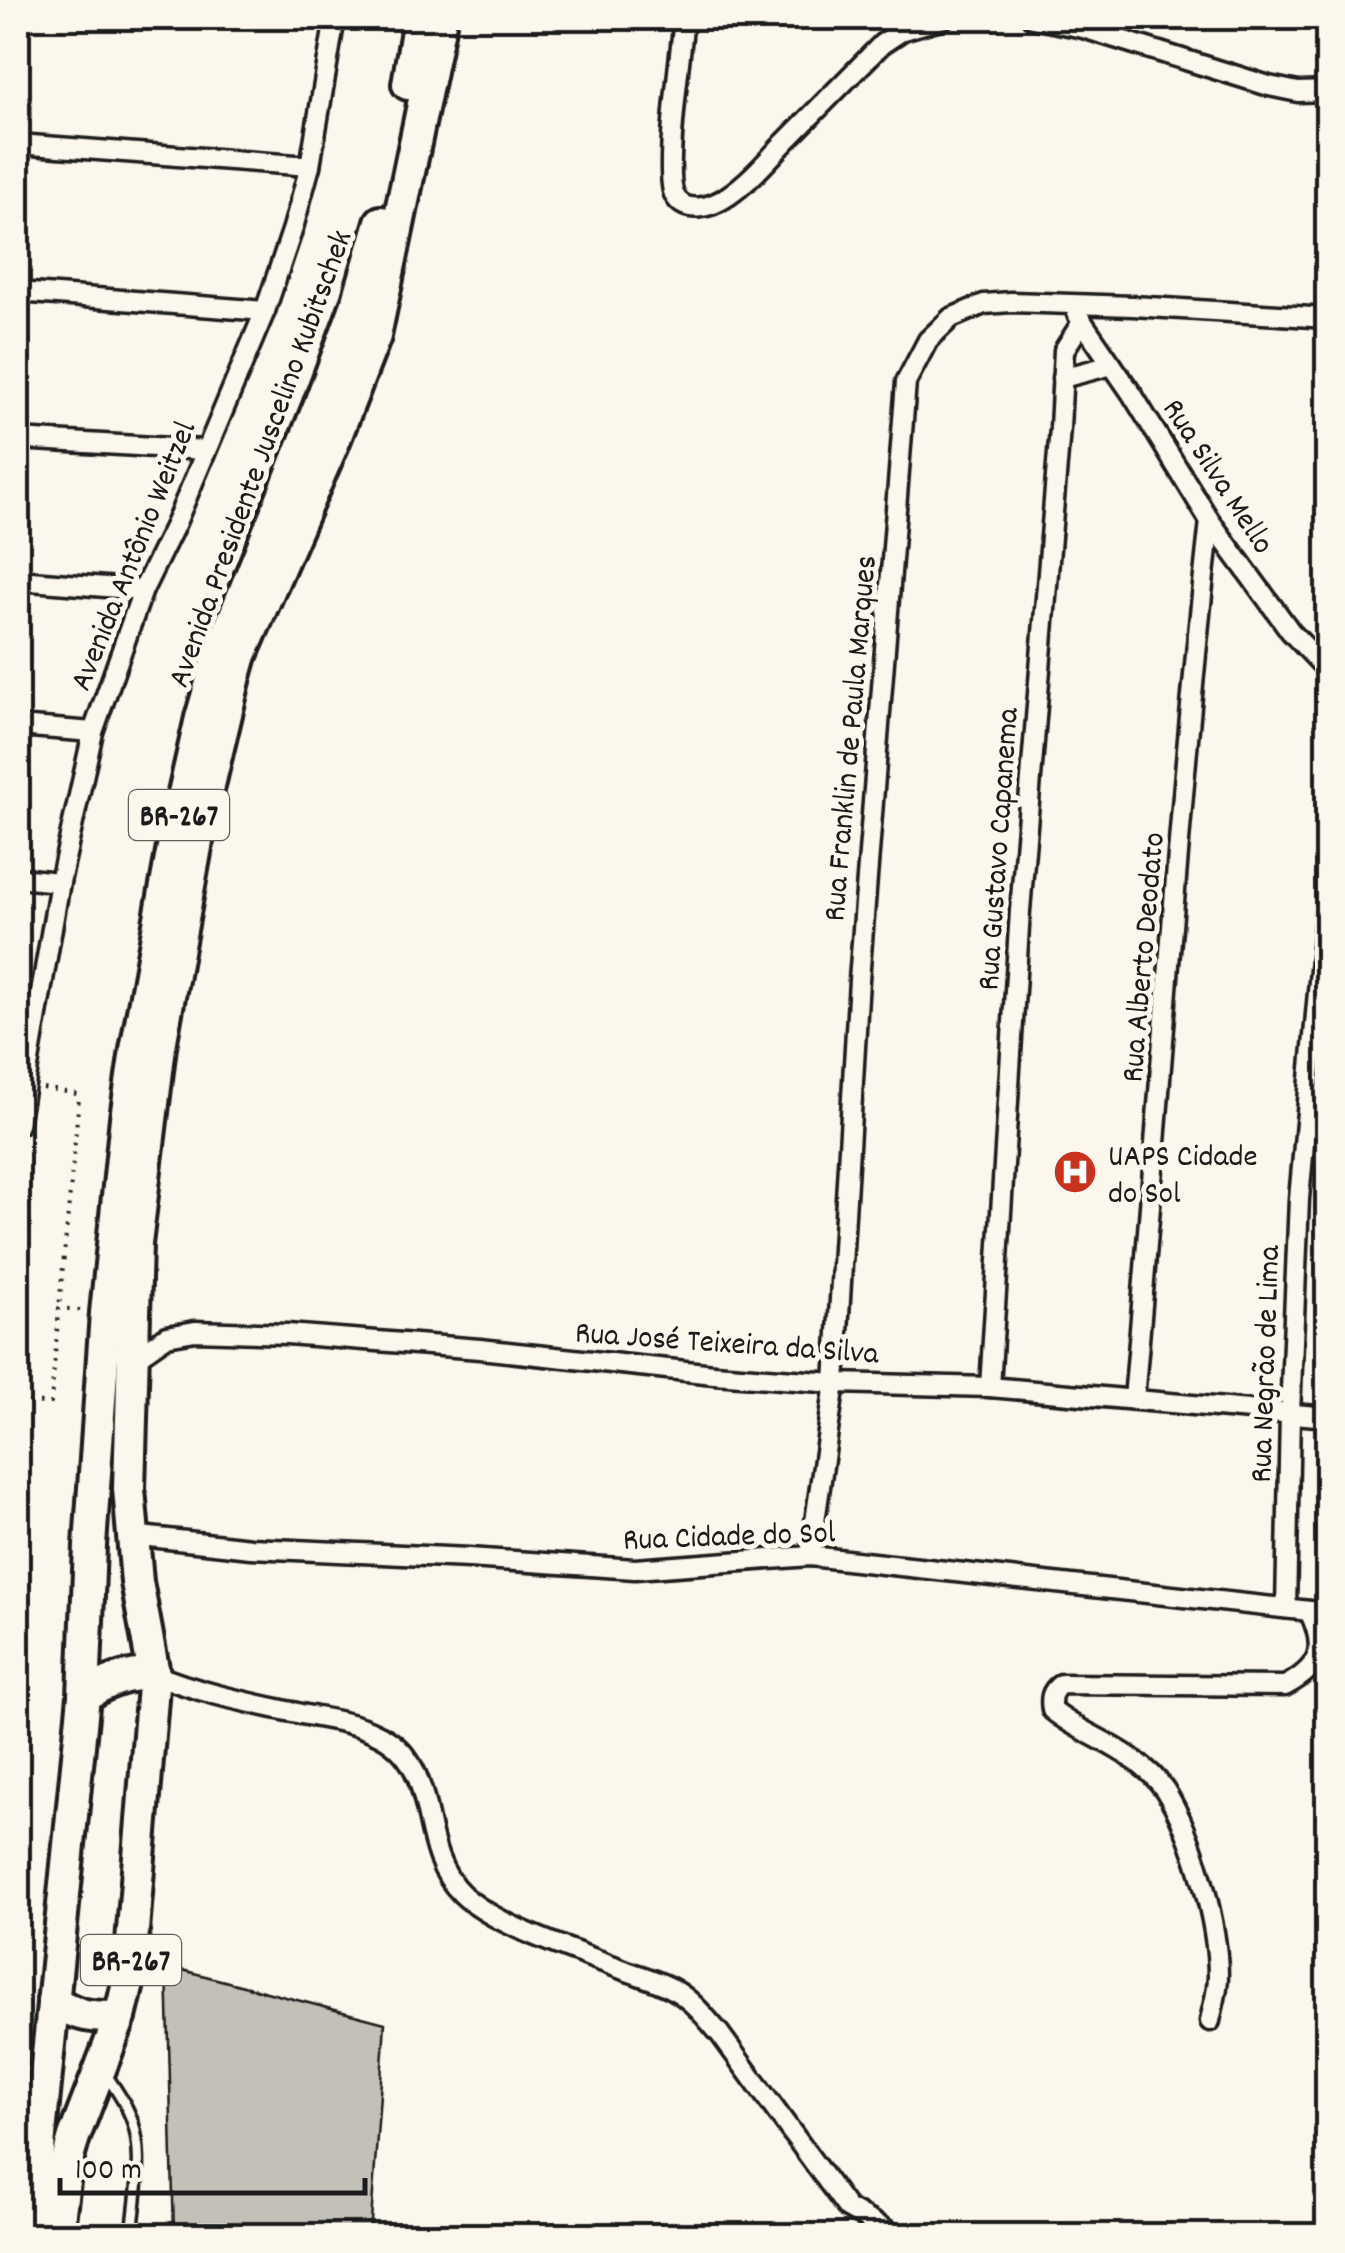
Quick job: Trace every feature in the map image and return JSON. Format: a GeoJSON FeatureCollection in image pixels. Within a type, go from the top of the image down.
{"type":"FeatureCollection","features":[{"type":"Feature","properties":{"kind":"highway","name":"Avenida Presidente Juscelino Kubitschek"},"geometry":{"type":"LineString","coordinates":[[32,2236],[84,1696],[106,1312],[126,1118],[151,964],[178,820],[219,654],[357,304],[390,191],[419,18]]}},
{"type":"Feature","properties":{"kind":"highway","name":"Avenida Presidente Juscelino Kubitschek"},"geometry":{"type":"LineString","coordinates":[[57,2236],[66,2165],[120,2017],[135,1926],[154,1674],[131,1535],[131,1361],[136,1244],[160,1046],[212,767],[241,655],[375,336],[441,18]]}},
{"type":"Feature","properties":{"kind":"highway"},"geometry":{"type":"LineString","coordinates":[[87,1645],[104,1588],[131,1535]]}},
{"type":"Feature","properties":{"kind":"highway"},"geometry":{"type":"LineString","coordinates":[[84,1696],[112,1680],[154,1674]]}},
{"type":"Feature","properties":{"kind":"highway"},"geometry":{"type":"LineString","coordinates":[[53,2001],[86,2016],[120,2017]]}},
{"type":"Feature","properties":{"kind":"street","name":"Avenida Antônio Weitzel"},"geometry":{"type":"LineString","coordinates":[[18,1125],[24,1086],[26,1019],[93,732],[142,590],[174,526],[265,310],[310,166],[333,18]]}},
{"type":"Feature","properties":{"kind":"street"},"geometry":{"type":"LineString","coordinates":[[684,18],[671,165],[674,194],[691,208],[711,205],[728,196],[882,44],[904,30],[944,18]]}},
{"type":"Feature","properties":{"kind":"street"},"geometry":{"type":"LineString","coordinates":[[1032,18],[1082,28],[1269,86],[1298,92],[1328,92]]}},
{"type":"Feature","properties":{"kind":"street"},"geometry":{"type":"LineString","coordinates":[[18,144],[310,166]]}},
{"type":"Feature","properties":{"kind":"street"},"geometry":{"type":"LineString","coordinates":[[18,292],[265,310]]}},
{"type":"Feature","properties":{"kind":"street","name":"Rua Franklin de Paula Marques"},"geometry":{"type":"LineString","coordinates":[[810,1556],[835,1383],[859,980],[906,382],[928,340],[951,318],[984,304],[1012,302],[1328,318]]}},
{"type":"Feature","properties":{"kind":"street","name":"Rua Silva Mello"},"geometry":{"type":"LineString","coordinates":[[1072,305],[1210,521],[1291,632],[1328,672]]}},
{"type":"Feature","properties":{"kind":"street","name":"Rua Gustavo Capanema"},"geometry":{"type":"LineString","coordinates":[[990,1386],[1020,911],[1064,350],[1082,322]]}},
{"type":"Feature","properties":{"kind":"street"},"geometry":{"type":"LineString","coordinates":[[1062,378],[1112,365]]}},
{"type":"Feature","properties":{"kind":"street"},"geometry":{"type":"LineString","coordinates":[[18,439],[204,450]]}},
{"type":"Feature","properties":{"kind":"street","name":"Rua Alberto Deodato"},"geometry":{"type":"LineString","coordinates":[[1134,1399],[1172,921],[1210,521]]}},
{"type":"Feature","properties":{"kind":"street"},"geometry":{"type":"LineString","coordinates":[[18,580],[142,590]]}},
{"type":"Feature","properties":{"kind":"street"},"geometry":{"type":"LineString","coordinates":[[18,726],[93,732]]}},
{"type":"Feature","properties":{"kind":"street"},"geometry":{"type":"LineString","coordinates":[[18,878],[60,882]]}},
{"type":"Feature","properties":{"kind":"street","name":"Rua Negrão de Lima"},"geometry":{"type":"LineString","coordinates":[[1286,1608],[1299,1199],[1328,882]]}},
{"type":"Feature","properties":{"kind":"street","name":"Rua José Teixeira da Silva"},"geometry":{"type":"LineString","coordinates":[[131,1361],[167,1336],[195,1331],[382,1340],[835,1383],[990,1386],[1328,1417]]}},
{"type":"Feature","properties":{"kind":"street","name":"Rua Cidade do Sol"},"geometry":{"type":"LineString","coordinates":[[131,1535],[251,1548],[635,1569],[810,1556],[1318,1612]]}},
{"type":"Feature","properties":{"kind":"street"},"geometry":{"type":"LineString","coordinates":[[1210,2021],[1218,1981],[1217,1946],[1197,1864],[1176,1811],[1162,1786],[1131,1757],[1068,1724],[1052,1710],[1050,1700],[1061,1684],[1285,1686],[1302,1677],[1316,1660],[1321,1648],[1318,1612]]}},
{"type":"Feature","properties":{"kind":"street"},"geometry":{"type":"LineString","coordinates":[[154,1674],[223,1698],[348,1724],[375,1732],[394,1744],[418,1774],[434,1848],[459,1892],[485,1912],[532,1934],[676,1991],[720,2034],[847,2208],[897,2236]]}},
{"type":"Feature","properties":{"kind":"lane"},"geometry":{"type":"LineString","coordinates":[[101,2066],[125,2103],[135,2130],[138,2154],[132,2236]]}},
{"type":"Feature","properties":{"kind":"path"},"geometry":{"type":"LineString","coordinates":[[18,1402],[51,1402],[79,1098],[71,1092],[24,1086]]}},
{"type":"Feature","properties":{"kind":"path"},"geometry":{"type":"LineString","coordinates":[[59,1308],[80,1310]]}},
{"type":"Feature","properties":{"kind":"building"},"geometry":{"type":"Polygon","coordinates":[[[167,1966],[385,2023],[370,2236],[174,2236],[167,1966]]]}},
{"type":"Feature","properties":{"kind":"place","name":"UAPS Cidade do Sol"},"geometry":{"type":"Point","coordinates":[1075,1172]}}]}
